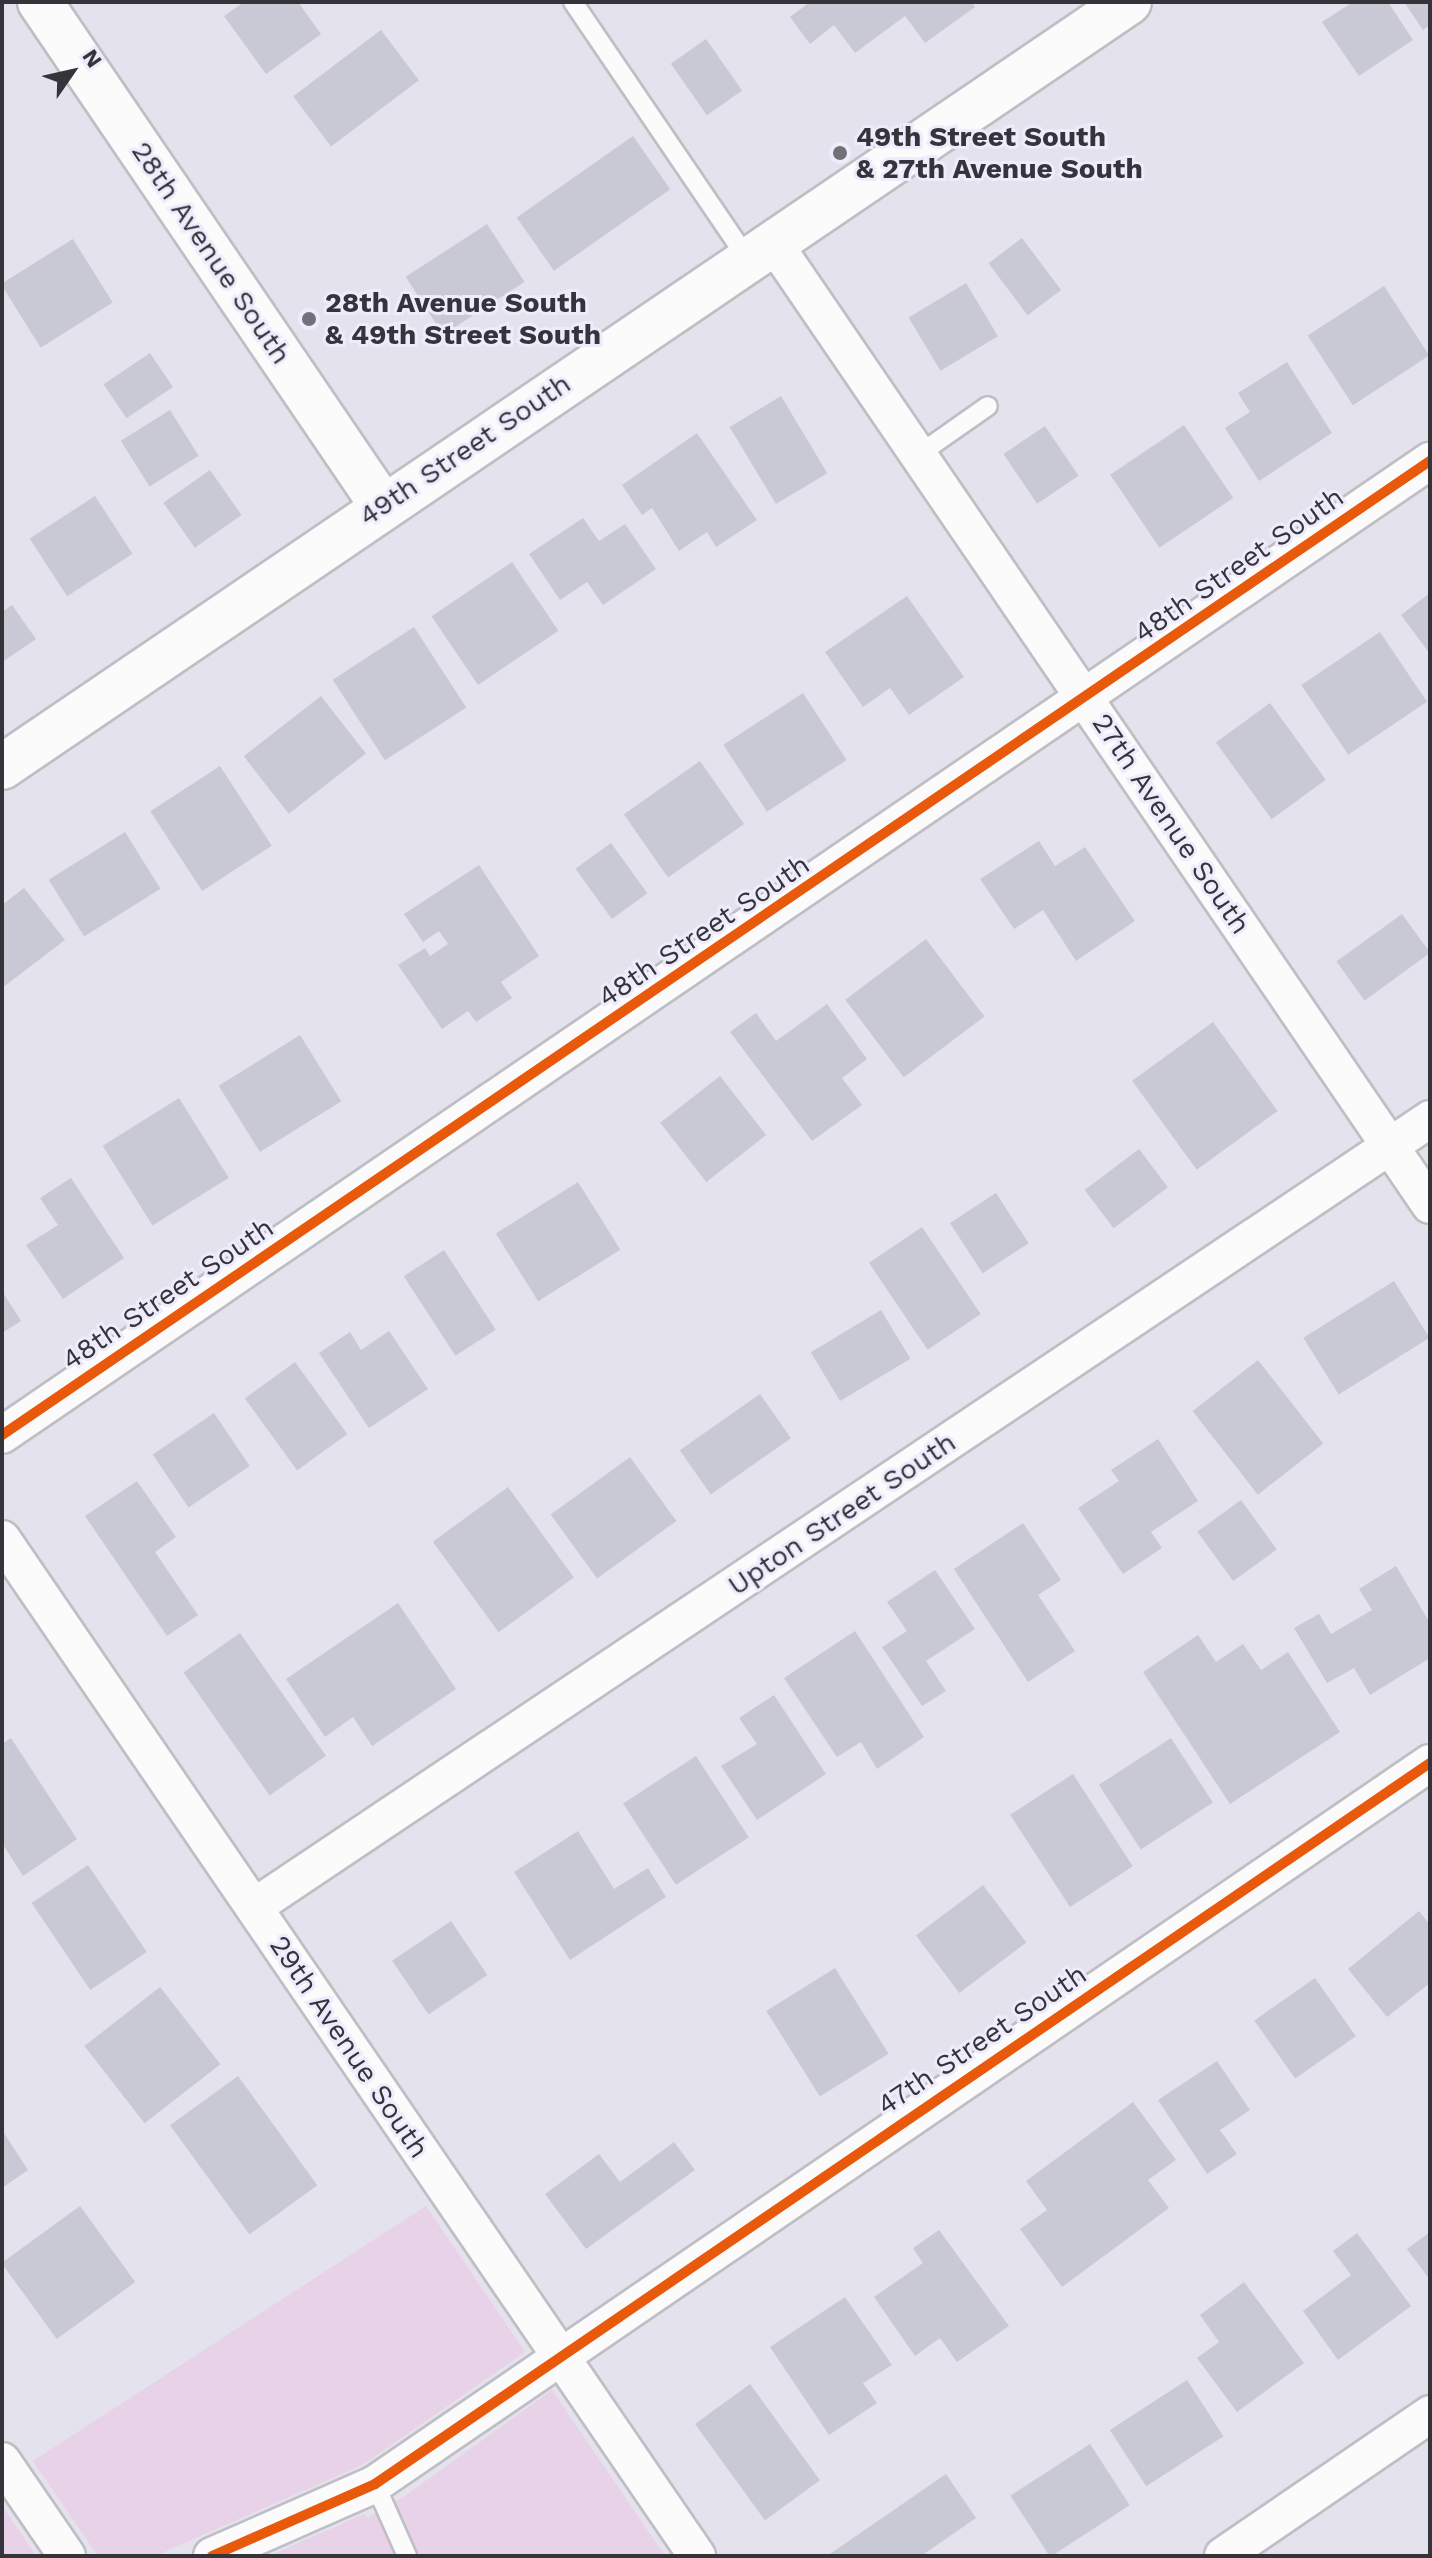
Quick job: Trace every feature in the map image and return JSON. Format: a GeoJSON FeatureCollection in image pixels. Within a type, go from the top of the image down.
{"type":"FeatureCollection","features":[{"type":"Feature","properties":{"kind":"street","name":"28th Avenue South"},"geometry":{"type":"LineString","coordinates":[[40,2],[382,505]]}},
{"type":"Feature","properties":{"kind":"street","name":"49th Street South"},"geometry":{"type":"LineString","coordinates":[[2,767],[382,505],[762,253],[1125,3]]}},
{"type":"Feature","properties":{"kind":"street","name":"27th Avenue South"},"geometry":{"type":"LineString","coordinates":[[762,253],[918,455],[1430,1205]]}},
{"type":"Feature","properties":{"kind":"street","name":"48th Street South"},"geometry":{"type":"LineString","coordinates":[[2,1435],[1086,700],[1430,461]]}},
{"type":"Feature","properties":{"kind":"street","name":"Upton Street South"},"geometry":{"type":"LineString","coordinates":[[254,1907],[1430,1119]]}},
{"type":"Feature","properties":{"kind":"street","name":"29th Avenue South"},"geometry":{"type":"LineString","coordinates":[[2,1539],[697,2556]]}},
{"type":"Feature","properties":{"kind":"street","name":"47th Street South"},"geometry":{"type":"LineString","coordinates":[[212,2556],[375,2484],[1430,1763]]}},
{"type":"Feature","properties":{"kind":"street"},"geometry":{"type":"LineString","coordinates":[[1223,2556],[1430,2414]]}},
{"type":"Feature","properties":{"kind":"street"},"geometry":{"type":"LineString","coordinates":[[2,2461],[67,2556]]}},
{"type":"Feature","properties":{"kind":"lane"},"geometry":{"type":"LineString","coordinates":[[573,2],[762,253]]}},
{"type":"Feature","properties":{"kind":"lane"},"geometry":{"type":"LineString","coordinates":[[918,455],[988,406]]}},
{"type":"Feature","properties":{"kind":"lane"},"geometry":{"type":"LineString","coordinates":[[375,2484],[407,2556]]}},
{"type":"Feature","properties":{"kind":"shaded area"},"geometry":{"type":"Polygon","coordinates":[[[426,2206],[525,2352],[364,2464],[155,2556],[98,2556],[33,2461],[426,2206]]]}},
{"type":"Feature","properties":{"kind":"shaded area"},"geometry":{"type":"Polygon","coordinates":[[[552,2390],[665,2556],[269,2556],[364,2514],[367,2518],[406,2495],[552,2390]]]}},
{"type":"Feature","properties":{"kind":"shaded area"},"geometry":{"type":"Polygon","coordinates":[[[2,2506],[36,2556],[2,2556],[2,2506]]]}},
{"type":"Feature","properties":{"kind":"building"},"geometry":{"type":"Polygon","coordinates":[[[244,2],[298,2],[321,34],[266,74],[224,16],[244,2]]]}},
{"type":"Feature","properties":{"kind":"building"},"geometry":{"type":"Polygon","coordinates":[[[810,2],[971,2],[975,7],[925,43],[905,16],[855,53],[834,25],[810,44],[790,17],[810,2]]]}},
{"type":"Feature","properties":{"kind":"building"},"geometry":{"type":"Polygon","coordinates":[[[1353,2],[1388,2],[1413,40],[1359,76],[1322,22],[1353,2]]]}},
{"type":"Feature","properties":{"kind":"building"},"geometry":{"type":"Polygon","coordinates":[[[1404,2],[1430,2],[1430,25],[1423,30],[1404,2]]]}},
{"type":"Feature","properties":{"kind":"building"},"geometry":{"type":"Polygon","coordinates":[[[381,30],[419,80],[331,147],[293,96],[381,30]]]}},
{"type":"Feature","properties":{"kind":"building"},"geometry":{"type":"Polygon","coordinates":[[[706,39],[742,91],[707,115],[671,64],[706,39]]]}},
{"type":"Feature","properties":{"kind":"building"},"geometry":{"type":"Polygon","coordinates":[[[633,136],[670,189],[554,271],[517,217],[633,136]]]}},
{"type":"Feature","properties":{"kind":"building"},"geometry":{"type":"Polygon","coordinates":[[[487,224],[525,282],[443,335],[406,277],[487,224]]]}},
{"type":"Feature","properties":{"kind":"building"},"geometry":{"type":"Polygon","coordinates":[[[1022,238],[1061,290],[1028,315],[988,263],[1022,238]]]}},
{"type":"Feature","properties":{"kind":"building"},"geometry":{"type":"Polygon","coordinates":[[[73,239],[113,303],[41,348],[2,283],[73,239]]]}},
{"type":"Feature","properties":{"kind":"building"},"geometry":{"type":"Polygon","coordinates":[[[966,283],[998,336],[941,371],[909,318],[966,283]]]}},
{"type":"Feature","properties":{"kind":"building"},"geometry":{"type":"Polygon","coordinates":[[[1384,286],[1429,356],[1353,405],[1308,336],[1384,286]]]}},
{"type":"Feature","properties":{"kind":"building"},"geometry":{"type":"Polygon","coordinates":[[[150,353],[173,387],[127,418],[104,384],[150,353]]]}},
{"type":"Feature","properties":{"kind":"building"},"geometry":{"type":"Polygon","coordinates":[[[1287,362],[1332,433],[1259,481],[1225,428],[1250,412],[1238,393],[1287,362]]]}},
{"type":"Feature","properties":{"kind":"building"},"geometry":{"type":"Polygon","coordinates":[[[781,396],[827,473],[776,504],[730,427],[781,396]]]}},
{"type":"Feature","properties":{"kind":"building"},"geometry":{"type":"Polygon","coordinates":[[[170,410],[199,456],[149,487],[121,441],[170,410]]]}},
{"type":"Feature","properties":{"kind":"building"},"geometry":{"type":"Polygon","coordinates":[[[1184,425],[1233,498],[1159,548],[1110,475],[1184,425]]]}},
{"type":"Feature","properties":{"kind":"building"},"geometry":{"type":"Polygon","coordinates":[[[1045,426],[1079,476],[1037,504],[1004,454],[1045,426]]]}},
{"type":"Feature","properties":{"kind":"building"},"geometry":{"type":"Polygon","coordinates":[[[697,433],[757,520],[716,547],[707,532],[679,551],[652,508],[642,515],[622,485],[697,433]]]}},
{"type":"Feature","properties":{"kind":"building"},"geometry":{"type":"Polygon","coordinates":[[[210,470],[242,515],[195,548],[163,503],[210,470]]]}},
{"type":"Feature","properties":{"kind":"building"},"geometry":{"type":"Polygon","coordinates":[[[95,496],[133,554],[67,596],[30,538],[95,496]]]}},
{"type":"Feature","properties":{"kind":"building"},"geometry":{"type":"Polygon","coordinates":[[[583,518],[599,541],[625,524],[656,569],[603,605],[587,582],[560,600],[529,554],[583,518]]]}},
{"type":"Feature","properties":{"kind":"building"},"geometry":{"type":"Polygon","coordinates":[[[512,562],[558,631],[478,685],[432,616],[512,562]]]}},
{"type":"Feature","properties":{"kind":"building"},"geometry":{"type":"Polygon","coordinates":[[[1430,593],[1430,654],[1401,615],[1430,593]]]}},
{"type":"Feature","properties":{"kind":"building"},"geometry":{"type":"Polygon","coordinates":[[[907,596],[964,677],[909,715],[890,688],[863,707],[825,652],[907,596]]]}},
{"type":"Feature","properties":{"kind":"building"},"geometry":{"type":"Polygon","coordinates":[[[12,605],[36,639],[2,662],[2,612],[12,605]]]}},
{"type":"Feature","properties":{"kind":"building"},"geometry":{"type":"Polygon","coordinates":[[[414,627],[466,708],[385,760],[333,680],[414,627]]]}},
{"type":"Feature","properties":{"kind":"building"},"geometry":{"type":"Polygon","coordinates":[[[1380,632],[1427,702],[1348,755],[1301,685],[1380,632]]]}},
{"type":"Feature","properties":{"kind":"building"},"geometry":{"type":"Polygon","coordinates":[[[803,693],[847,760],[767,812],[723,745],[803,693]]]}},
{"type":"Feature","properties":{"kind":"building"},"geometry":{"type":"Polygon","coordinates":[[[321,696],[366,754],[289,814],[244,756],[321,696]]]}},
{"type":"Feature","properties":{"kind":"building"},"geometry":{"type":"Polygon","coordinates":[[[1270,703],[1326,780],[1272,819],[1216,742],[1270,703]]]}},
{"type":"Feature","properties":{"kind":"building"},"geometry":{"type":"Polygon","coordinates":[[[700,761],[744,824],[668,877],[624,814],[700,761]]]}},
{"type":"Feature","properties":{"kind":"building"},"geometry":{"type":"Polygon","coordinates":[[[220,766],[272,846],[202,891],[150,811],[220,766]]]}},
{"type":"Feature","properties":{"kind":"building"},"geometry":{"type":"Polygon","coordinates":[[[125,832],[161,889],[84,937],[49,880],[125,832]]]}},
{"type":"Feature","properties":{"kind":"building"},"geometry":{"type":"Polygon","coordinates":[[[1039,841],[1055,866],[1085,847],[1135,921],[1076,961],[1043,910],[1014,929],[980,879],[1039,841]]]}},
{"type":"Feature","properties":{"kind":"building"},"geometry":{"type":"Polygon","coordinates":[[[611,843],[647,893],[612,919],[575,869],[611,843]]]}},
{"type":"Feature","properties":{"kind":"building"},"geometry":{"type":"Polygon","coordinates":[[[479,865],[539,956],[501,982],[512,998],[476,1022],[468,1011],[442,1029],[398,965],[425,948],[430,956],[448,944],[439,931],[423,942],[404,914],[479,865]]]}},
{"type":"Feature","properties":{"kind":"building"},"geometry":{"type":"Polygon","coordinates":[[[24,888],[65,940],[2,988],[2,905],[24,888]]]}},
{"type":"Feature","properties":{"kind":"building"},"geometry":{"type":"Polygon","coordinates":[[[1402,914],[1430,953],[1365,1000],[1336,962],[1402,914]]]}},
{"type":"Feature","properties":{"kind":"building"},"geometry":{"type":"Polygon","coordinates":[[[926,939],[984,1016],[904,1077],[845,1000],[926,939]]]}},
{"type":"Feature","properties":{"kind":"building"},"geometry":{"type":"Polygon","coordinates":[[[827,1004],[867,1059],[842,1078],[862,1105],[812,1141],[730,1032],[756,1013],[776,1041],[827,1004]]]}},
{"type":"Feature","properties":{"kind":"building"},"geometry":{"type":"Polygon","coordinates":[[[1213,1022],[1278,1111],[1197,1170],[1132,1081],[1213,1022]]]}},
{"type":"Feature","properties":{"kind":"building"},"geometry":{"type":"Polygon","coordinates":[[[300,1035],[341,1101],[260,1152],[219,1086],[300,1035]]]}},
{"type":"Feature","properties":{"kind":"building"},"geometry":{"type":"Polygon","coordinates":[[[720,1076],[766,1135],[706,1182],[660,1123],[720,1076]]]}},
{"type":"Feature","properties":{"kind":"building"},"geometry":{"type":"Polygon","coordinates":[[[179,1098],[229,1178],[152,1225],[103,1146],[179,1098]]]}},
{"type":"Feature","properties":{"kind":"building"},"geometry":{"type":"Polygon","coordinates":[[[1139,1149],[1168,1187],[1114,1228],[1085,1190],[1139,1149]]]}},
{"type":"Feature","properties":{"kind":"building"},"geometry":{"type":"Polygon","coordinates":[[[71,1178],[124,1258],[63,1299],[26,1245],[58,1225],[40,1198],[71,1178]]]}},
{"type":"Feature","properties":{"kind":"building"},"geometry":{"type":"Polygon","coordinates":[[[578,1182],[620,1250],[538,1301],[496,1233],[578,1182]]]}},
{"type":"Feature","properties":{"kind":"building"},"geometry":{"type":"Polygon","coordinates":[[[996,1193],[1029,1243],[983,1273],[950,1223],[996,1193]]]}},
{"type":"Feature","properties":{"kind":"building"},"geometry":{"type":"Polygon","coordinates":[[[922,1227],[981,1314],[928,1350],[869,1263],[922,1227]]]}},
{"type":"Feature","properties":{"kind":"building"},"geometry":{"type":"Polygon","coordinates":[[[444,1250],[496,1330],[455,1356],[404,1276],[444,1250]]]}},
{"type":"Feature","properties":{"kind":"building"},"geometry":{"type":"Polygon","coordinates":[[[1394,1281],[1430,1338],[1339,1395],[1303,1338],[1394,1281]]]}},
{"type":"Feature","properties":{"kind":"building"},"geometry":{"type":"Polygon","coordinates":[[[2,1291],[21,1321],[2,1333],[2,1291]]]}},
{"type":"Feature","properties":{"kind":"building"},"geometry":{"type":"Polygon","coordinates":[[[881,1310],[910,1359],[840,1401],[811,1352],[881,1310]]]}},
{"type":"Feature","properties":{"kind":"building"},"geometry":{"type":"Polygon","coordinates":[[[389,1331],[428,1389],[369,1428],[319,1353],[350,1332],[361,1350],[389,1331]]]}},
{"type":"Feature","properties":{"kind":"building"},"geometry":{"type":"Polygon","coordinates":[[[1258,1360],[1323,1444],[1258,1495],[1193,1411],[1258,1360]]]}},
{"type":"Feature","properties":{"kind":"building"},"geometry":{"type":"Polygon","coordinates":[[[295,1362],[347,1434],[297,1470],[245,1398],[295,1362]]]}},
{"type":"Feature","properties":{"kind":"building"},"geometry":{"type":"Polygon","coordinates":[[[760,1394],[791,1438],[711,1494],[680,1450],[760,1394]]]}},
{"type":"Feature","properties":{"kind":"building"},"geometry":{"type":"Polygon","coordinates":[[[214,1413],[250,1466],[188,1507],[153,1454],[214,1413]]]}},
{"type":"Feature","properties":{"kind":"building"},"geometry":{"type":"Polygon","coordinates":[[[1158,1439],[1198,1501],[1151,1532],[1162,1548],[1123,1574],[1078,1508],[1119,1481],[1111,1470],[1158,1439]]]}},
{"type":"Feature","properties":{"kind":"building"},"geometry":{"type":"Polygon","coordinates":[[[630,1457],[676,1521],[597,1579],[551,1515],[630,1457]]]}},
{"type":"Feature","properties":{"kind":"building"},"geometry":{"type":"Polygon","coordinates":[[[137,1481],[176,1537],[155,1552],[198,1615],[167,1636],[85,1516],[137,1481]]]}},
{"type":"Feature","properties":{"kind":"building"},"geometry":{"type":"Polygon","coordinates":[[[508,1487],[574,1578],[499,1632],[433,1542],[508,1487]]]}},
{"type":"Feature","properties":{"kind":"building"},"geometry":{"type":"Polygon","coordinates":[[[1241,1500],[1277,1549],[1233,1581],[1197,1532],[1241,1500]]]}},
{"type":"Feature","properties":{"kind":"building"},"geometry":{"type":"Polygon","coordinates":[[[1023,1523],[1061,1580],[1038,1595],[1075,1651],[1028,1682],[954,1569],[1023,1523]]]}},
{"type":"Feature","properties":{"kind":"building"},"geometry":{"type":"Polygon","coordinates":[[[1396,1566],[1430,1623],[1430,1658],[1370,1695],[1354,1668],[1327,1683],[1294,1628],[1319,1614],[1331,1634],[1372,1610],[1359,1589],[1396,1566]]]}},
{"type":"Feature","properties":{"kind":"building"},"geometry":{"type":"Polygon","coordinates":[[[935,1570],[975,1629],[926,1661],[946,1691],[922,1706],[882,1647],[907,1631],[887,1602],[935,1570]]]}},
{"type":"Feature","properties":{"kind":"building"},"geometry":{"type":"Polygon","coordinates":[[[398,1603],[456,1689],[372,1746],[353,1717],[325,1737],[286,1679],[398,1603]]]}},
{"type":"Feature","properties":{"kind":"building"},"geometry":{"type":"Polygon","coordinates":[[[855,1631],[924,1737],[877,1769],[861,1742],[837,1757],[784,1678],[855,1631]]]}},
{"type":"Feature","properties":{"kind":"building"},"geometry":{"type":"Polygon","coordinates":[[[240,1633],[326,1756],[270,1795],[183,1673],[240,1633]]]}},
{"type":"Feature","properties":{"kind":"building"},"geometry":{"type":"Polygon","coordinates":[[[1198,1635],[1216,1662],[1243,1644],[1261,1670],[1288,1652],[1340,1732],[1230,1804],[1143,1672],[1198,1635]]]}},
{"type":"Feature","properties":{"kind":"building"},"geometry":{"type":"Polygon","coordinates":[[[774,1695],[826,1774],[757,1820],[721,1766],[757,1744],[739,1718],[774,1695]]]}},
{"type":"Feature","properties":{"kind":"building"},"geometry":{"type":"Polygon","coordinates":[[[11,1738],[77,1839],[23,1876],[2,1843],[2,1744],[11,1738]]]}},
{"type":"Feature","properties":{"kind":"building"},"geometry":{"type":"Polygon","coordinates":[[[1171,1738],[1213,1803],[1141,1849],[1099,1785],[1171,1738]]]}},
{"type":"Feature","properties":{"kind":"building"},"geometry":{"type":"Polygon","coordinates":[[[696,1756],[749,1837],[676,1885],[623,1803],[696,1756]]]}},
{"type":"Feature","properties":{"kind":"building"},"geometry":{"type":"Polygon","coordinates":[[[1073,1774],[1133,1866],[1070,1907],[1010,1815],[1073,1774]]]}},
{"type":"Feature","properties":{"kind":"building"},"geometry":{"type":"Polygon","coordinates":[[[578,1831],[614,1889],[648,1868],[666,1897],[570,1960],[514,1872],[578,1831]]]}},
{"type":"Feature","properties":{"kind":"building"},"geometry":{"type":"Polygon","coordinates":[[[88,1865],[147,1952],[90,1990],[32,1903],[88,1865]]]}},
{"type":"Feature","properties":{"kind":"building"},"geometry":{"type":"Polygon","coordinates":[[[983,1885],[1026,1943],[959,1993],[916,1936],[983,1885]]]}},
{"type":"Feature","properties":{"kind":"building"},"geometry":{"type":"Polygon","coordinates":[[[1419,1911],[1430,1925],[1430,1983],[1387,2017],[1348,1969],[1419,1911]]]}},
{"type":"Feature","properties":{"kind":"building"},"geometry":{"type":"Polygon","coordinates":[[[451,1921],[487,1975],[428,2015],[392,1961],[451,1921]]]}},
{"type":"Feature","properties":{"kind":"building"},"geometry":{"type":"Polygon","coordinates":[[[835,1968],[889,2054],[820,2097],[766,2011],[835,1968]]]}},
{"type":"Feature","properties":{"kind":"building"},"geometry":{"type":"Polygon","coordinates":[[[1315,1978],[1356,2036],[1295,2079],[1254,2020],[1315,1978]]]}},
{"type":"Feature","properties":{"kind":"building"},"geometry":{"type":"Polygon","coordinates":[[[160,1987],[220,2064],[145,2123],[84,2046],[160,1987]]]}},
{"type":"Feature","properties":{"kind":"building"},"geometry":{"type":"Polygon","coordinates":[[[1217,2061],[1250,2110],[1220,2130],[1237,2154],[1207,2174],[1158,2100],[1217,2061]]]}},
{"type":"Feature","properties":{"kind":"building"},"geometry":{"type":"Polygon","coordinates":[[[238,2076],[317,2185],[249,2235],[170,2125],[238,2076]]]}},
{"type":"Feature","properties":{"kind":"building"},"geometry":{"type":"Polygon","coordinates":[[[1133,2102],[1176,2160],[1148,2180],[1169,2208],[1062,2287],[1020,2229],[1047,2210],[1026,2181],[1133,2102]]]}},
{"type":"Feature","properties":{"kind":"building"},"geometry":{"type":"Polygon","coordinates":[[[2,2130],[28,2170],[2,2188],[2,2130]]]}},
{"type":"Feature","properties":{"kind":"building"},"geometry":{"type":"Polygon","coordinates":[[[674,2142],[695,2170],[586,2249],[545,2194],[599,2154],[620,2182],[674,2142]]]}},
{"type":"Feature","properties":{"kind":"building"},"geometry":{"type":"Polygon","coordinates":[[[80,2206],[135,2282],[57,2339],[2,2263],[80,2206]]]}},
{"type":"Feature","properties":{"kind":"building"},"geometry":{"type":"Polygon","coordinates":[[[939,2230],[1009,2326],[957,2362],[940,2338],[915,2356],[874,2297],[923,2263],[913,2248],[939,2230]]]}},
{"type":"Feature","properties":{"kind":"building"},"geometry":{"type":"Polygon","coordinates":[[[1430,2232],[1430,2280],[1407,2249],[1430,2232]]]}},
{"type":"Feature","properties":{"kind":"building"},"geometry":{"type":"Polygon","coordinates":[[[1357,2233],[1411,2306],[1338,2360],[1303,2311],[1351,2275],[1333,2251],[1357,2233]]]}},
{"type":"Feature","properties":{"kind":"building"},"geometry":{"type":"Polygon","coordinates":[[[1244,2282],[1304,2363],[1237,2412],[1197,2358],[1219,2342],[1200,2315],[1244,2282]]]}},
{"type":"Feature","properties":{"kind":"building"},"geometry":{"type":"Polygon","coordinates":[[[845,2297],[892,2365],[863,2383],[877,2403],[829,2435],[770,2347],[845,2297]]]}},
{"type":"Feature","properties":{"kind":"building"},"geometry":{"type":"Polygon","coordinates":[[[1187,2380],[1223,2436],[1146,2486],[1110,2430],[1187,2380]]]}},
{"type":"Feature","properties":{"kind":"building"},"geometry":{"type":"Polygon","coordinates":[[[750,2384],[820,2480],[765,2520],[695,2424],[750,2384]]]}},
{"type":"Feature","properties":{"kind":"building"},"geometry":{"type":"Polygon","coordinates":[[[1090,2444],[1130,2505],[1049,2556],[1010,2496],[1090,2444]]]}},
{"type":"Feature","properties":{"kind":"building"},"geometry":{"type":"Polygon","coordinates":[[[946,2474],[976,2518],[921,2556],[827,2556],[946,2474]]]}},
{"type":"Feature","properties":{"kind":"cycle path"},"geometry":{"type":"LineString","coordinates":[[2,1435],[1430,461]]}},
{"type":"Feature","properties":{"kind":"cycle path"},"geometry":{"type":"LineString","coordinates":[[212,2556],[375,2484],[1430,1763]]}},
{"type":"Feature","properties":{"kind":"place","name":"49th Street South & 27th Avenue South"},"geometry":{"type":"Point","coordinates":[840,153]}},
{"type":"Feature","properties":{"kind":"place","name":"28th Avenue South & 49th Street South"},"geometry":{"type":"Point","coordinates":[309,319]}}]}
